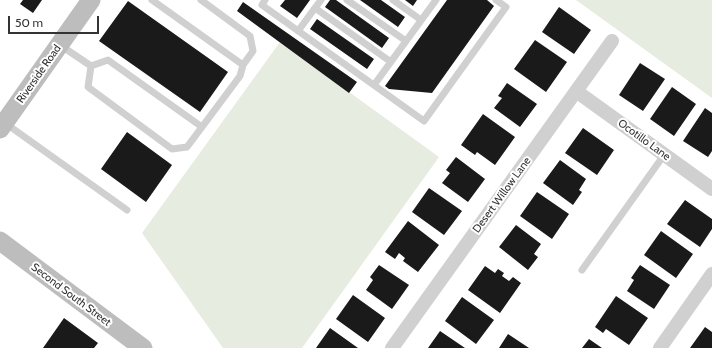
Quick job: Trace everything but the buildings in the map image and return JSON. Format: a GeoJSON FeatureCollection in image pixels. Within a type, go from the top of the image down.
{"type":"FeatureCollection","features":[{"type":"Feature","properties":{"kind":"street","name":"Riverside Road"},"geometry":{"type":"LineString","coordinates":[[2,126],[92,0]]}},
{"type":"Feature","properties":{"kind":"street","name":"Desert Willow Lane"},"geometry":{"type":"LineString","coordinates":[[392,348],[612,41]]}},
{"type":"Feature","properties":{"kind":"street","name":"Ocotillo Lane"},"geometry":{"type":"LineString","coordinates":[[576,91],[712,189]]}},
{"type":"Feature","properties":{"kind":"street","name":"Second South Street"},"geometry":{"type":"LineString","coordinates":[[0,241],[143,348]]}},
{"type":"Feature","properties":{"kind":"street"},"geometry":{"type":"LineString","coordinates":[[660,348],[712,274]]}},
{"type":"Feature","properties":{"kind":"lane"},"geometry":{"type":"LineString","coordinates":[[152,0],[243,65]]}},
{"type":"Feature","properties":{"kind":"lane"},"geometry":{"type":"LineString","coordinates":[[91,66],[88,87],[172,149],[187,147],[240,76],[243,65],[253,51],[250,36],[201,0]]}},
{"type":"Feature","properties":{"kind":"lane"},"geometry":{"type":"LineString","coordinates":[[265,0],[262,5],[424,121],[506,7],[496,0]]}},
{"type":"Feature","properties":{"kind":"lane"},"geometry":{"type":"LineString","coordinates":[[298,31],[321,0]]}},
{"type":"Feature","properties":{"kind":"lane"},"geometry":{"type":"LineString","coordinates":[[347,0],[406,41]]}},
{"type":"Feature","properties":{"kind":"lane"},"geometry":{"type":"LineString","coordinates":[[393,0],[421,20]]}},
{"type":"Feature","properties":{"kind":"lane"},"geometry":{"type":"LineString","coordinates":[[374,85],[436,0]]}},
{"type":"Feature","properties":{"kind":"lane"},"geometry":{"type":"LineString","coordinates":[[315,8],[391,62]]}},
{"type":"Feature","properties":{"kind":"lane"},"geometry":{"type":"LineString","coordinates":[[60,44],[91,66]]}},
{"type":"Feature","properties":{"kind":"lane"},"geometry":{"type":"LineString","coordinates":[[91,66],[108,60],[202,127]]}},
{"type":"Feature","properties":{"kind":"lane"},"geometry":{"type":"LineString","coordinates":[[2,126],[127,210]]}},
{"type":"Feature","properties":{"kind":"lane"},"geometry":{"type":"LineString","coordinates":[[582,270],[664,155]]}},
{"type":"Feature","properties":{"kind":"shaded area"},"geometry":{"type":"Polygon","coordinates":[[[576,0],[712,0],[712,98],[576,0]]]}},
{"type":"Feature","properties":{"kind":"shaded area"},"geometry":{"type":"Polygon","coordinates":[[[280,42],[439,157],[302,348],[223,348],[142,233],[280,42]]]}}]}
